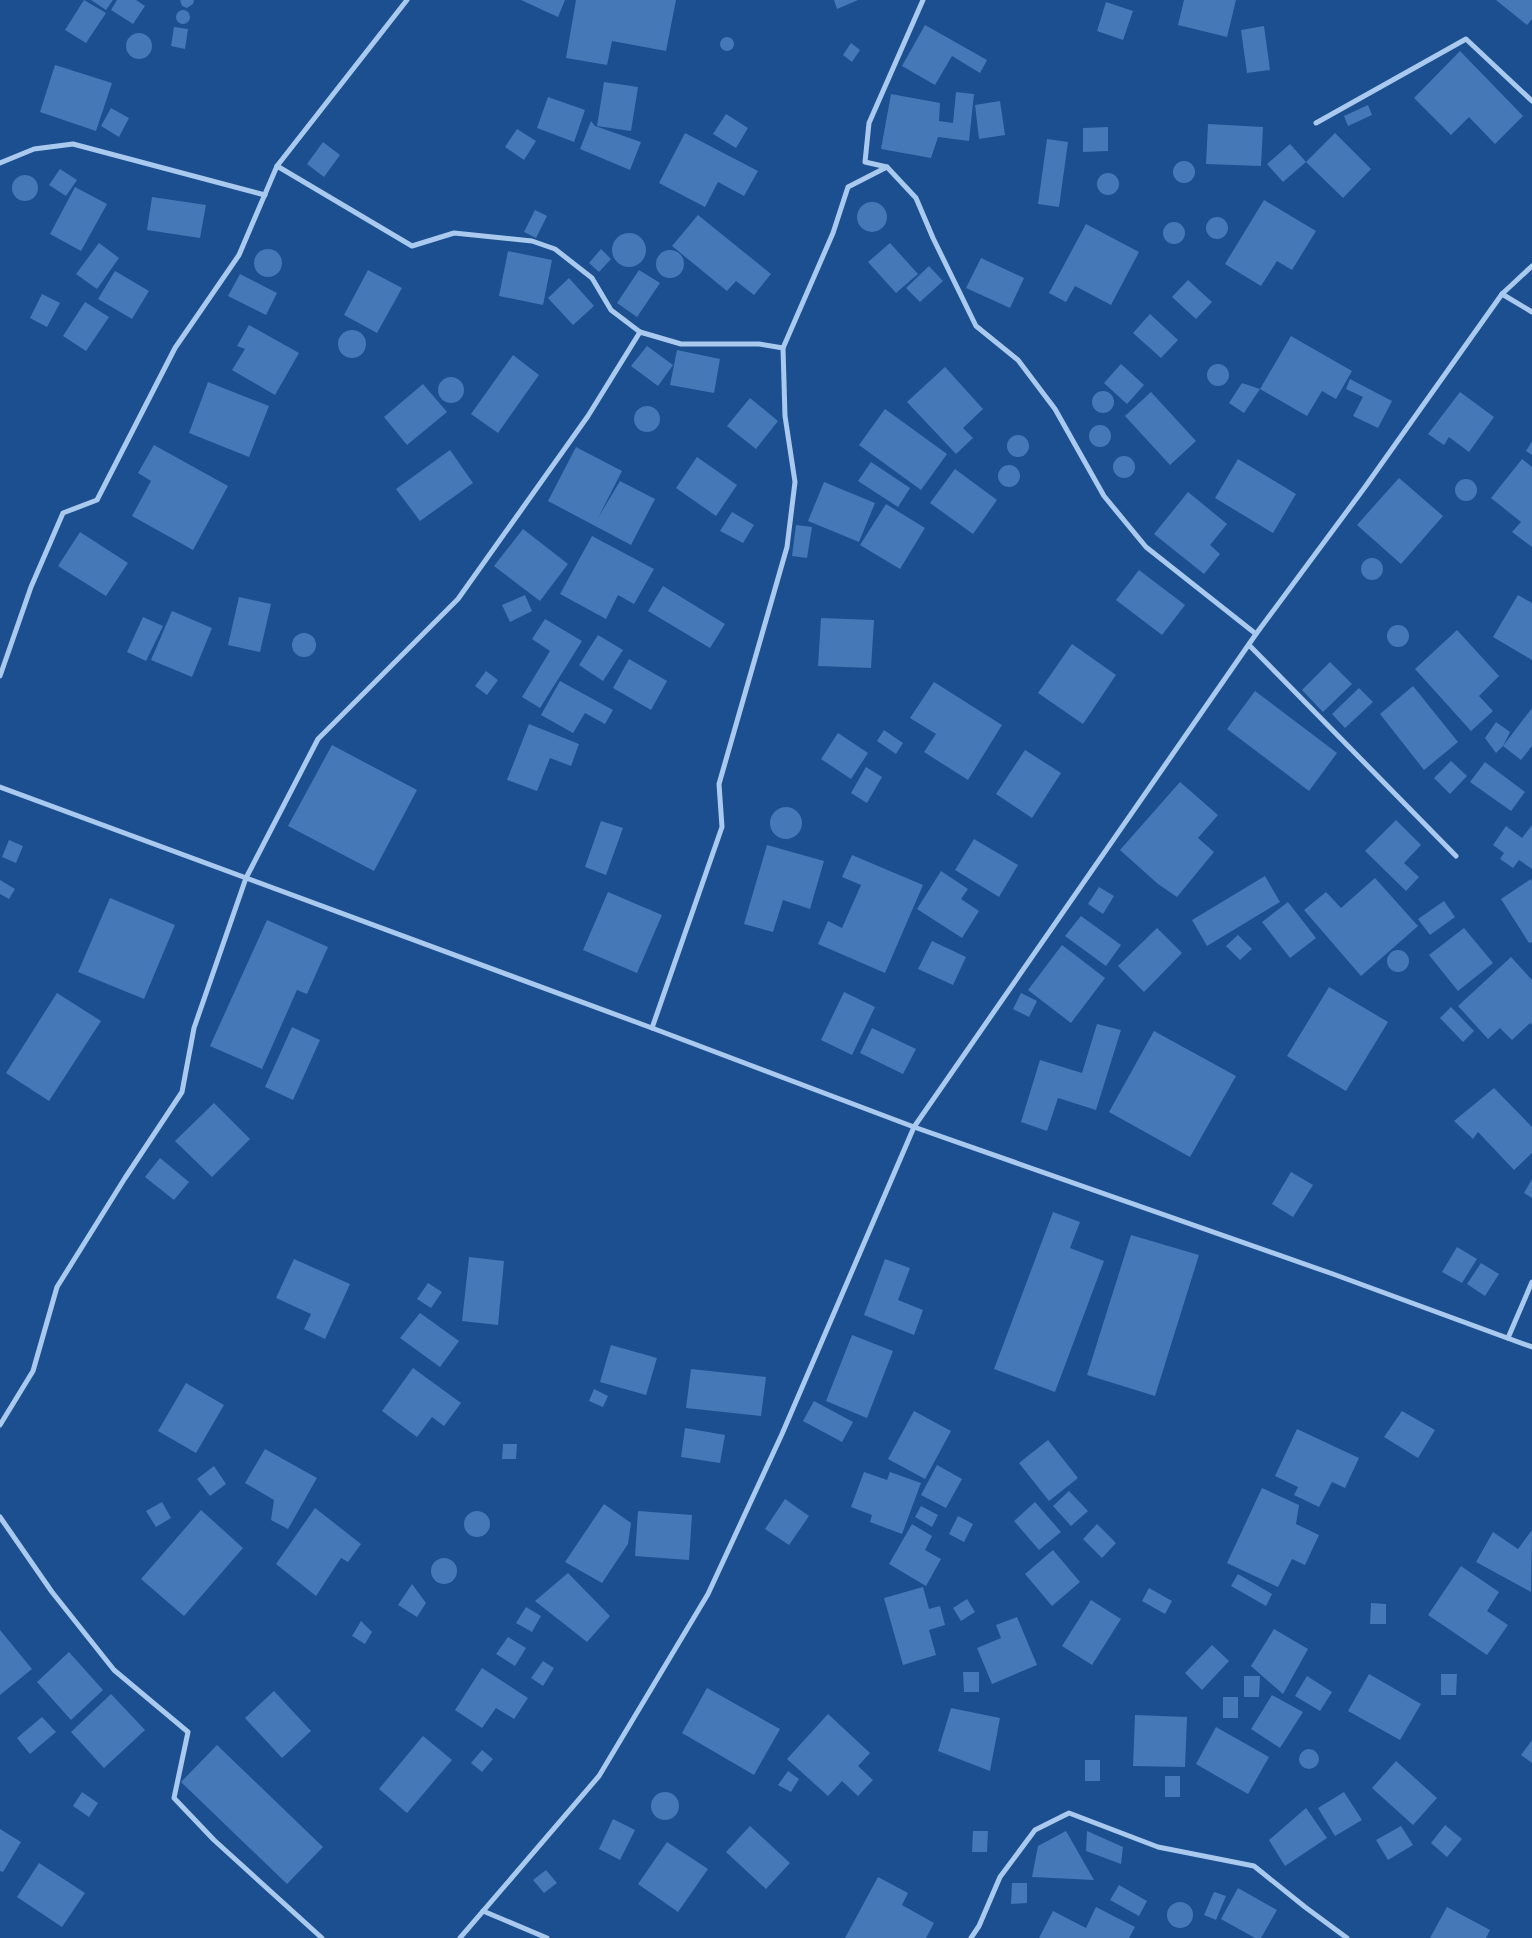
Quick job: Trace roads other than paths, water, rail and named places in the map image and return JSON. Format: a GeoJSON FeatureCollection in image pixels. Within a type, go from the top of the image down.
{"type":"FeatureCollection","features":[{"type":"Feature","properties":{"kind":"street"},"geometry":{"type":"LineString","coordinates":[[0,676],[31,587],[62,513],[97,500],[174,348],[239,255],[278,166],[407,0]]}},
{"type":"Feature","properties":{"kind":"street"},"geometry":{"type":"LineString","coordinates":[[923,0],[869,123],[865,162],[887,167],[916,198],[933,238],[976,326],[1018,360],[1055,409],[1104,496],[1146,547],[1256,634]]}},
{"type":"Feature","properties":{"kind":"street"},"geometry":{"type":"LineString","coordinates":[[1316,123],[1466,39],[1532,102]]}},
{"type":"Feature","properties":{"kind":"street"},"geometry":{"type":"LineString","coordinates":[[0,163],[34,149],[72,144],[265,195]]}},
{"type":"Feature","properties":{"kind":"street"},"geometry":{"type":"LineString","coordinates":[[278,166],[412,246],[454,233],[532,241],[555,249],[592,278],[611,310],[640,332],[682,344],[759,344],[783,348]]}},
{"type":"Feature","properties":{"kind":"street"},"geometry":{"type":"LineString","coordinates":[[652,1028],[722,827],[720,784],[787,547],[795,482],[785,416],[783,348],[833,233],[848,187],[887,167]]}},
{"type":"Feature","properties":{"kind":"street"},"geometry":{"type":"LineString","coordinates":[[460,1938],[599,1776],[708,1594],[782,1434],[914,1127],[1256,634],[1365,488],[1502,294],[1532,266]]}},
{"type":"Feature","properties":{"kind":"street"},"geometry":{"type":"LineString","coordinates":[[1502,294],[1532,312]]}},
{"type":"Feature","properties":{"kind":"street"},"geometry":{"type":"LineString","coordinates":[[0,1425],[33,1370],[57,1288],[120,1186],[182,1092],[194,1028],[246,878],[318,739],[458,599],[588,416],[640,332]]}},
{"type":"Feature","properties":{"kind":"street"},"geometry":{"type":"LineString","coordinates":[[1249,645],[1456,856]]}},
{"type":"Feature","properties":{"kind":"street"},"geometry":{"type":"LineString","coordinates":[[0,787],[914,1127],[1324,1271],[1532,1347]]}},
{"type":"Feature","properties":{"kind":"street"},"geometry":{"type":"LineString","coordinates":[[1508,1338],[1532,1282]]}},
{"type":"Feature","properties":{"kind":"street"},"geometry":{"type":"LineString","coordinates":[[0,1518],[52,1592],[114,1670],[188,1732],[174,1798],[214,1840],[322,1938]]}},
{"type":"Feature","properties":{"kind":"street"},"geometry":{"type":"LineString","coordinates":[[971,1938],[979,1926],[1000,1877],[1035,1830],[1069,1813],[1158,1846],[1254,1866],[1304,1907],[1347,1938]]}},
{"type":"Feature","properties":{"kind":"street"},"geometry":{"type":"LineString","coordinates":[[483,1911],[547,1938]]}}]}
